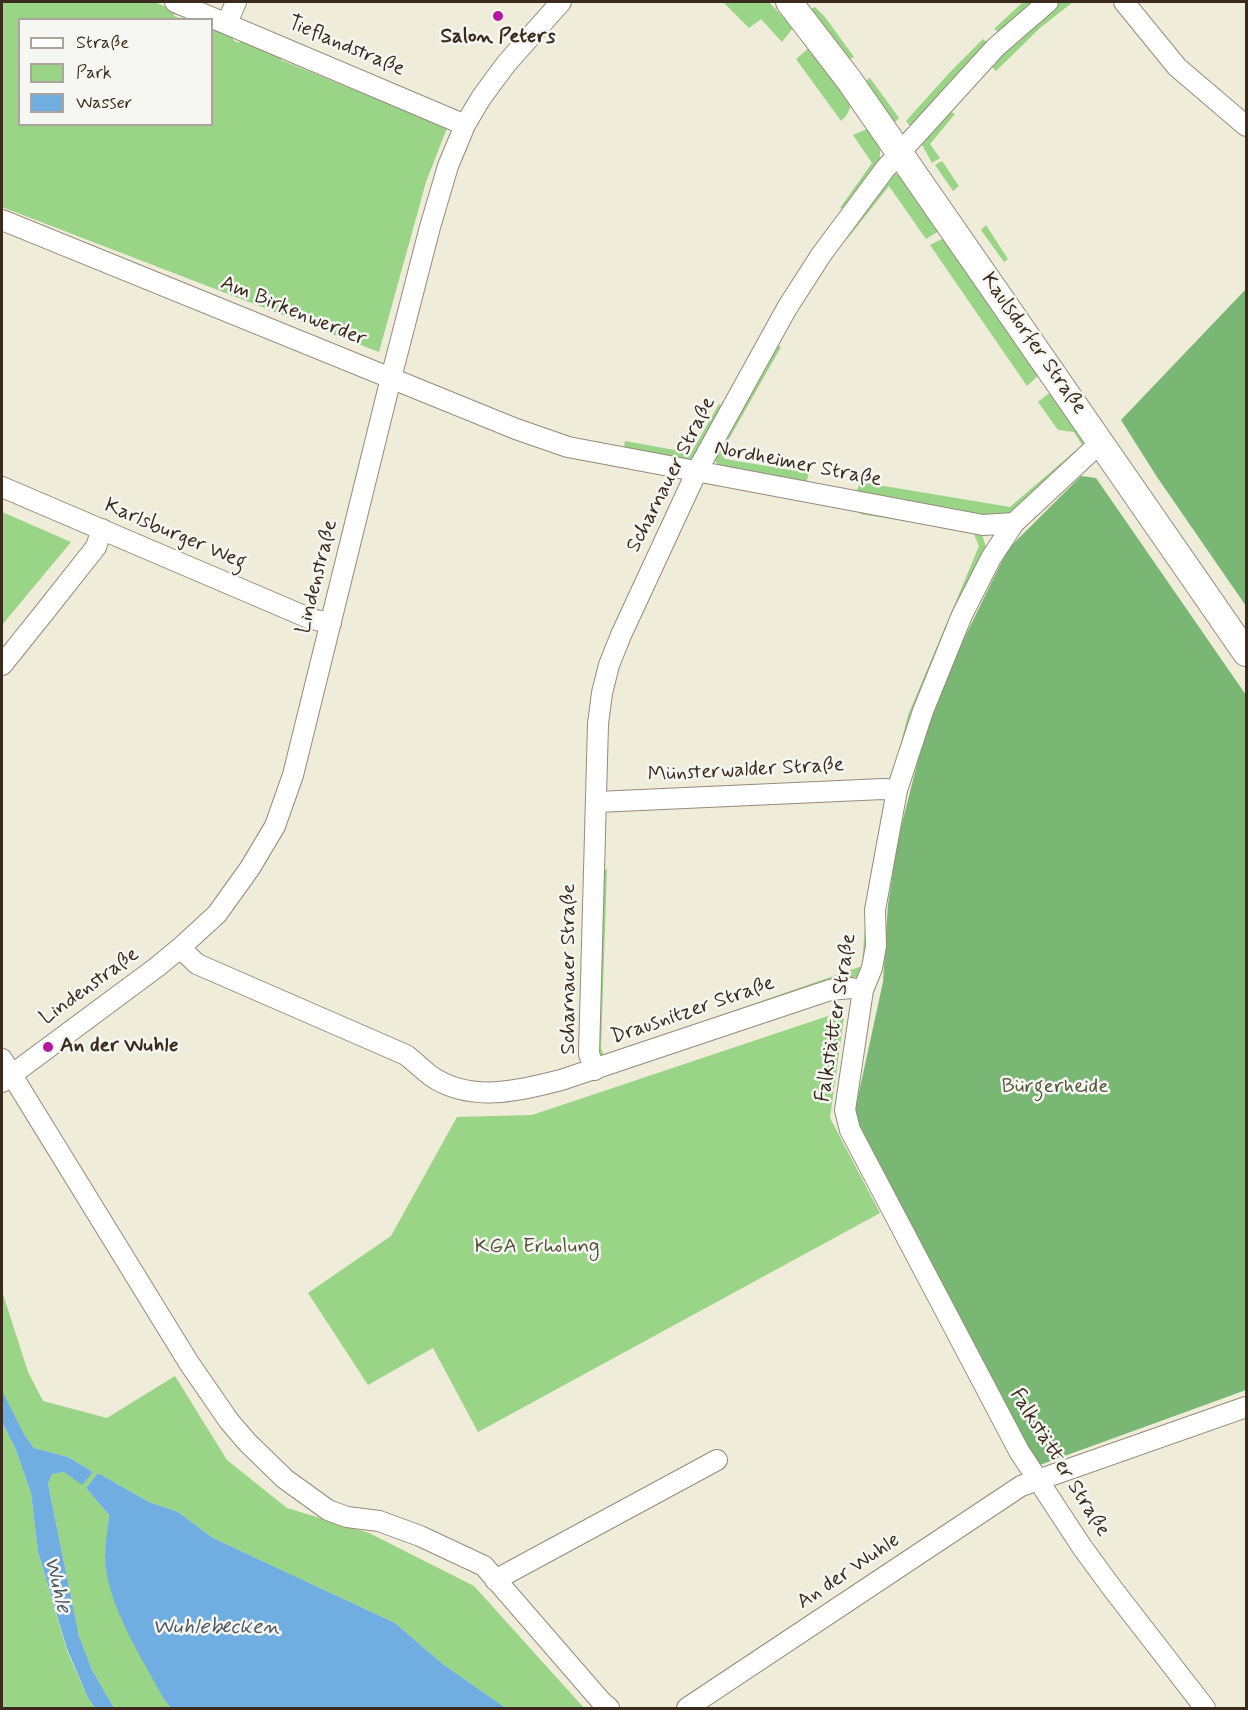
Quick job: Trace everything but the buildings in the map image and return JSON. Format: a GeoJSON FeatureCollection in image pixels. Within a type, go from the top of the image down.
{"type":"FeatureCollection","features":[{"type":"Feature","properties":{"kind":"main road","name":"Kaulsdorfer Straße"},"geometry":{"type":"LineString","coordinates":[[789,2],[849,80],[1246,653]]}},
{"type":"Feature","properties":{"kind":"street","name":"Tieflandstraße"},"geometry":{"type":"LineString","coordinates":[[175,2],[465,125]]}},
{"type":"Feature","properties":{"kind":"street"},"geometry":{"type":"LineString","coordinates":[[228,23],[236,2]]}},
{"type":"Feature","properties":{"kind":"street","name":"Lindenstraße"},"geometry":{"type":"LineString","coordinates":[[5,1072],[180,948],[217,914],[250,868],[275,826],[293,775],[391,378],[445,176],[465,125],[481,98],[506,64],[561,2]]}},
{"type":"Feature","properties":{"kind":"street","name":"Scharnauer Straße"},"geometry":{"type":"LineString","coordinates":[[595,1070],[589,1054],[598,724],[609,665],[621,635],[697,471],[767,344],[815,264],[885,169],[996,47],[1048,2]]}},
{"type":"Feature","properties":{"kind":"street"},"geometry":{"type":"LineString","coordinates":[[1124,2],[1177,67],[1246,126]]}},
{"type":"Feature","properties":{"kind":"street","name":"Am Birkenwerder"},"geometry":{"type":"LineString","coordinates":[[2,220],[516,429],[568,447]]}},
{"type":"Feature","properties":{"kind":"street","name":"Falkstätter Straße"},"geometry":{"type":"LineString","coordinates":[[1101,442],[1014,523],[991,558],[962,615],[923,711],[897,790],[875,910],[876,946],[872,968],[863,990],[845,1110],[850,1130],[1018,1451],[1082,1547],[1205,1708]]}},
{"type":"Feature","properties":{"kind":"street","name":"Nordheimer Straße"},"geometry":{"type":"LineString","coordinates":[[568,447],[983,525],[1014,523]]}},
{"type":"Feature","properties":{"kind":"street","name":"Karlsburger Weg"},"geometry":{"type":"LineString","coordinates":[[2,487],[311,619],[331,623]]}},
{"type":"Feature","properties":{"kind":"street"},"geometry":{"type":"LineString","coordinates":[[983,525],[991,558]]}},
{"type":"Feature","properties":{"kind":"street"},"geometry":{"type":"LineString","coordinates":[[2,665],[96,547],[102,529]]}},
{"type":"Feature","properties":{"kind":"street","name":"Münsterwalder Straße"},"geometry":{"type":"LineString","coordinates":[[597,802],[871,789],[897,790]]}},
{"type":"Feature","properties":{"kind":"street","name":"Drausnitzer Straße"},"geometry":{"type":"LineString","coordinates":[[180,948],[197,964],[406,1055],[432,1077],[451,1086],[470,1091],[498,1093],[522,1090],[595,1070],[830,990],[851,988],[863,990]]}},
{"type":"Feature","properties":{"kind":"street"},"geometry":{"type":"LineString","coordinates":[[5,1072],[194,1372],[247,1442],[285,1479],[328,1510],[347,1517],[379,1521],[420,1536],[484,1566],[609,1708]]}},
{"type":"Feature","properties":{"kind":"street","name":"An der Wuhle"},"geometry":{"type":"LineString","coordinates":[[687,1708],[1020,1486],[1246,1407]]}},
{"type":"Feature","properties":{"kind":"street"},"geometry":{"type":"LineString","coordinates":[[495,1580],[717,1460]]}},
{"type":"Feature","properties":{"kind":"green space"},"geometry":{"type":"Polygon","coordinates":[[[2,2],[154,2],[175,10],[174,16],[180,18],[18,18],[18,126],[213,126],[213,26],[234,37],[233,40],[239,43],[241,40],[282,55],[281,60],[447,128],[426,182],[379,352],[2,207],[2,2]]]}},
{"type":"Feature","properties":{"kind":"green space"},"geometry":{"type":"Polygon","coordinates":[[[723,2],[769,2],[793,28],[782,42],[761,19],[749,28],[723,2]]]}},
{"type":"Feature","properties":{"kind":"green space"},"geometry":{"type":"Polygon","coordinates":[[[1023,2],[1037,2],[1001,33],[994,29],[1023,2]]]}},
{"type":"Feature","properties":{"kind":"green space"},"geometry":{"type":"Polygon","coordinates":[[[1058,2],[1073,2],[1040,28],[996,71],[989,64],[1058,2]]]}},
{"type":"Feature","properties":{"kind":"green space"},"geometry":{"type":"Polygon","coordinates":[[[815,7],[854,57],[850,59],[811,9],[815,7]]]}},
{"type":"Feature","properties":{"kind":"green space"},"geometry":{"type":"Polygon","coordinates":[[[983,39],[989,44],[912,128],[906,121],[983,39]]]}},
{"type":"Feature","properties":{"kind":"green space"},"geometry":{"type":"Polygon","coordinates":[[[810,47],[852,104],[841,121],[796,59],[810,47]]]}},
{"type":"Feature","properties":{"kind":"green space"},"geometry":{"type":"Polygon","coordinates":[[[870,78],[899,118],[895,122],[865,81],[870,78]]]}},
{"type":"Feature","properties":{"kind":"green space"},"geometry":{"type":"Polygon","coordinates":[[[947,110],[955,114],[930,144],[940,158],[932,163],[920,141],[947,110]]]}},
{"type":"Feature","properties":{"kind":"green space"},"geometry":{"type":"Polygon","coordinates":[[[869,128],[884,147],[880,151],[880,164],[845,209],[840,208],[872,163],[853,135],[869,128]]]}},
{"type":"Feature","properties":{"kind":"green space"},"geometry":{"type":"Polygon","coordinates":[[[942,161],[959,186],[953,191],[935,165],[942,161]]]}},
{"type":"Feature","properties":{"kind":"green space"},"geometry":{"type":"Polygon","coordinates":[[[894,174],[902,175],[939,231],[926,239],[889,186],[847,239],[844,235],[894,174]]]}},
{"type":"Feature","properties":{"kind":"green space"},"geometry":{"type":"Polygon","coordinates":[[[986,225],[1008,259],[1004,262],[981,230],[986,225]]]}},
{"type":"Feature","properties":{"kind":"green space"},"geometry":{"type":"Polygon","coordinates":[[[944,238],[1040,374],[1027,386],[930,245],[944,238]]]}},
{"type":"Feature","properties":{"kind":"green space"},"geometry":{"type":"Polygon","coordinates":[[[1246,289],[1246,606],[1157,477],[1121,420],[1246,289]]]}},
{"type":"Feature","properties":{"kind":"green space"},"geometry":{"type":"Polygon","coordinates":[[[776,345],[781,347],[721,453],[725,459],[809,473],[805,487],[719,467],[714,459],[776,345]]]}},
{"type":"Feature","properties":{"kind":"green space"},"geometry":{"type":"Polygon","coordinates":[[[1048,394],[1054,394],[1087,441],[1084,449],[1011,516],[1002,519],[855,495],[860,482],[1010,507],[1082,445],[1074,432],[1058,430],[1038,402],[1048,394]]]}},
{"type":"Feature","properties":{"kind":"green space"},"geometry":{"type":"Polygon","coordinates":[[[719,404],[724,408],[693,458],[684,460],[623,451],[625,441],[691,453],[719,404]]]}},
{"type":"Feature","properties":{"kind":"green space","name":"Bürgerheide"},"geometry":{"type":"Polygon","coordinates":[[[1081,476],[1096,478],[1246,695],[1246,1390],[1037,1466],[854,1115],[883,982],[888,904],[898,839],[927,725],[954,659],[1008,549],[1081,476]]]}},
{"type":"Feature","properties":{"kind":"green space"},"geometry":{"type":"Polygon","coordinates":[[[862,506],[978,530],[983,537],[987,552],[958,616],[951,613],[979,546],[973,532],[860,514],[862,506]]]}},
{"type":"Feature","properties":{"kind":"green space"},"geometry":{"type":"Polygon","coordinates":[[[2,512],[71,542],[2,625],[2,512]]]}},
{"type":"Feature","properties":{"kind":"green space"},"geometry":{"type":"Polygon","coordinates":[[[948,620],[955,623],[890,786],[908,715],[948,620]]]}},
{"type":"Feature","properties":{"kind":"green space"},"geometry":{"type":"Polygon","coordinates":[[[890,794],[873,947],[859,976],[609,1059],[598,1054],[600,872],[607,869],[601,1048],[604,1056],[862,966],[870,882],[886,799],[822,800],[890,794]]]}},
{"type":"Feature","properties":{"kind":"green space","name":"KGA Erholung"},"geometry":{"type":"Polygon","coordinates":[[[840,1012],[844,1017],[830,1118],[880,1213],[478,1432],[433,1348],[368,1385],[308,1293],[391,1236],[457,1117],[532,1115],[840,1012]]]}},
{"type":"Feature","properties":{"kind":"green space"},"geometry":{"type":"Polygon","coordinates":[[[2,1291],[28,1372],[43,1401],[107,1418],[175,1376],[227,1460],[287,1508],[369,1533],[474,1586],[584,1708],[506,1708],[444,1665],[395,1623],[213,1538],[178,1512],[149,1502],[98,1473],[86,1488],[109,1515],[105,1558],[165,1701],[171,1708],[114,1708],[92,1670],[79,1636],[48,1484],[52,1474],[64,1472],[87,1478],[93,1472],[68,1457],[34,1448],[24,1434],[2,1390],[2,1291]]]}},
{"type":"Feature","properties":{"kind":"green space"},"geometry":{"type":"Polygon","coordinates":[[[2,1422],[16,1450],[31,1493],[38,1552],[67,1651],[88,1698],[95,1708],[2,1708],[2,1422]]]}},
{"type":"Feature","properties":{"kind":"water","name":"Wuhle"},"geometry":{"type":"Polygon","coordinates":[[[2,1390],[24,1434],[34,1448],[68,1457],[93,1472],[82,1485],[64,1472],[52,1474],[48,1484],[79,1636],[92,1670],[114,1708],[95,1708],[88,1698],[67,1649],[38,1552],[31,1493],[16,1450],[2,1422],[2,1390]]]}},
{"type":"Feature","properties":{"kind":"water","name":"Wuhlebecken"},"geometry":{"type":"Polygon","coordinates":[[[98,1473],[149,1502],[178,1512],[213,1538],[395,1623],[444,1665],[506,1708],[171,1708],[127,1631],[112,1594],[105,1557],[109,1515],[86,1488],[98,1473]]]}},
{"type":"Feature","properties":{"kind":"place","name":"Salon Peters"},"geometry":{"type":"Point","coordinates":[498,16]}},
{"type":"Feature","properties":{"kind":"place","name":"An der Wuhle"},"geometry":{"type":"Point","coordinates":[48,1047]}}]}
